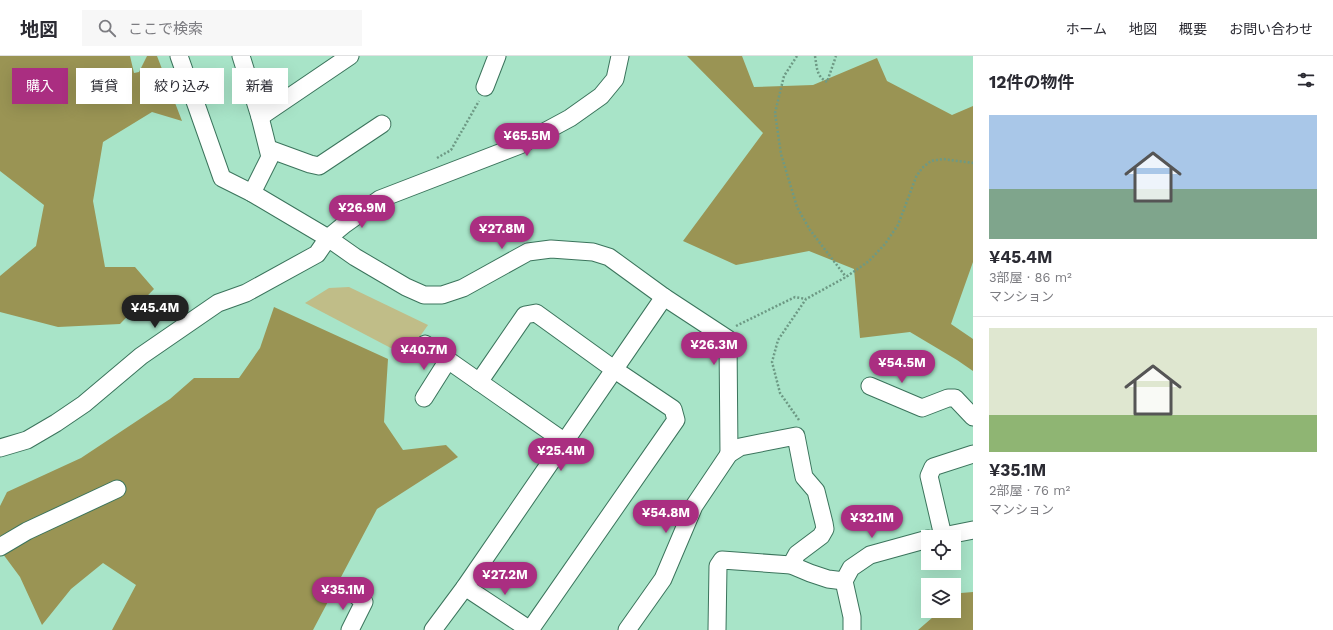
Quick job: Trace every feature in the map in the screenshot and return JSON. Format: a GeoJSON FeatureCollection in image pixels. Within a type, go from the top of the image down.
{"type":"FeatureCollection","features":[{"type":"Feature","properties":{"kind":"street"},"geometry":{"type":"LineString","coordinates":[[179,56],[222,178],[252,193],[328,238],[355,257],[406,287],[424,295],[442,295],[463,288],[528,252],[551,249],[593,252],[609,257],[664,297],[728,339],[729,454]]}},
{"type":"Feature","properties":{"kind":"street"},"geometry":{"type":"LineString","coordinates":[[241,56],[260,117],[270,157],[252,193]]}},
{"type":"Feature","properties":{"kind":"street"},"geometry":{"type":"LineString","coordinates":[[260,117],[350,56]]}},
{"type":"Feature","properties":{"kind":"street"},"geometry":{"type":"LineString","coordinates":[[485,87],[497,56]]}},
{"type":"Feature","properties":{"kind":"street"},"geometry":{"type":"LineString","coordinates":[[0,448],[27,440],[56,424],[84,404],[141,356],[218,303],[246,293],[317,254],[328,238],[380,199],[520,145],[570,118],[601,96],[615,79],[620,56]]}},
{"type":"Feature","properties":{"kind":"street"},"geometry":{"type":"LineString","coordinates":[[269,149],[319,166],[382,124]]}},
{"type":"Feature","properties":{"kind":"street"},"geometry":{"type":"LineString","coordinates":[[433,630],[465,587],[664,297]]}},
{"type":"Feature","properties":{"kind":"street"},"geometry":{"type":"LineString","coordinates":[[465,587],[530,630],[676,420],[673,409],[615,370],[536,313],[524,315],[479,382]]}},
{"type":"Feature","properties":{"kind":"street"},"geometry":{"type":"LineString","coordinates":[[425,344],[565,442]]}},
{"type":"Feature","properties":{"kind":"street"},"geometry":{"type":"LineString","coordinates":[[424,398],[448,360]]}},
{"type":"Feature","properties":{"kind":"street"},"geometry":{"type":"LineString","coordinates":[[870,386],[922,408],[948,398],[955,398],[973,417]]}},
{"type":"Feature","properties":{"kind":"street"},"geometry":{"type":"LineString","coordinates":[[627,630],[663,579],[694,506],[729,454],[740,446],[796,436],[804,477],[816,491],[825,529],[821,536],[797,554],[791,565]]}},
{"type":"Feature","properties":{"kind":"street"},"geometry":{"type":"LineString","coordinates":[[935,530],[929,476],[933,467],[973,454]]}},
{"type":"Feature","properties":{"kind":"street"},"geometry":{"type":"LineString","coordinates":[[0,547],[27,531],[116,489]]}},
{"type":"Feature","properties":{"kind":"street"},"geometry":{"type":"LineString","coordinates":[[961,532],[973,530]]}},
{"type":"Feature","properties":{"kind":"street"},"geometry":{"type":"LineString","coordinates":[[852,630],[852,617],[844,580],[851,568],[870,555],[921,541]]}},
{"type":"Feature","properties":{"kind":"street"},"geometry":{"type":"LineString","coordinates":[[718,630],[718,566],[722,560],[791,565],[828,579],[844,580]]}},
{"type":"Feature","properties":{"kind":"street"},"geometry":{"type":"LineString","coordinates":[[348,589],[364,602],[350,630]]}},
{"type":"Feature","properties":{"kind":"path"},"geometry":{"type":"LineString","coordinates":[[797,56],[784,76],[775,113],[781,154],[797,207],[810,230],[846,277]]}},
{"type":"Feature","properties":{"kind":"path"},"geometry":{"type":"LineString","coordinates":[[815,56],[817,69],[821,78],[827,82],[836,56]]}},
{"type":"Feature","properties":{"kind":"path"},"geometry":{"type":"LineString","coordinates":[[432,162],[451,150],[478,103],[485,87]]}},
{"type":"Feature","properties":{"kind":"path"},"geometry":{"type":"LineString","coordinates":[[796,436],[799,420],[780,393],[772,362],[778,340],[806,299],[846,277],[869,261],[889,238],[898,225],[916,178],[922,168],[931,161],[943,159],[973,163]]}},
{"type":"Feature","properties":{"kind":"path"},"geometry":{"type":"LineString","coordinates":[[721,334],[795,297],[806,299]]}},
{"type":"Feature","properties":{"kind":"shaded area"},"geometry":{"type":"Polygon","coordinates":[[[0,56],[130,56],[134,73],[139,72],[140,70],[140,104],[175,104],[182,121],[152,112],[103,142],[93,201],[105,267],[135,267],[154,289],[120,324],[58,327],[0,312],[0,276],[36,246],[44,205],[0,171],[0,56]]]}},
{"type":"Feature","properties":{"kind":"shaded area"},"geometry":{"type":"Polygon","coordinates":[[[147,56],[157,56],[162,68],[141,68],[147,56]]]}},
{"type":"Feature","properties":{"kind":"shaded area"},"geometry":{"type":"Polygon","coordinates":[[[687,56],[742,56],[754,87],[813,85],[877,58],[887,81],[952,115],[973,106],[973,262],[951,324],[973,339],[973,371],[910,332],[860,338],[854,269],[809,251],[736,265],[683,241],[763,133],[687,56]]]}},
{"type":"Feature","properties":{"kind":"shaded area"},"geometry":{"type":"Polygon","coordinates":[[[349,287],[428,325],[406,356],[305,303],[329,288],[349,287]]]}},
{"type":"Feature","properties":{"kind":"shaded area"},"geometry":{"type":"Polygon","coordinates":[[[274,307],[388,359],[384,422],[403,450],[446,445],[458,457],[377,509],[313,630],[112,630],[136,585],[103,563],[71,589],[42,625],[20,577],[0,550],[0,506],[7,492],[81,458],[170,399],[194,378],[239,378],[260,348],[274,307]]]}},
{"type":"Feature","properties":{"kind":"shaded area"},"geometry":{"type":"Polygon","coordinates":[[[973,592],[973,630],[918,630],[932,618],[961,618],[961,593],[973,592]]]}}]}
